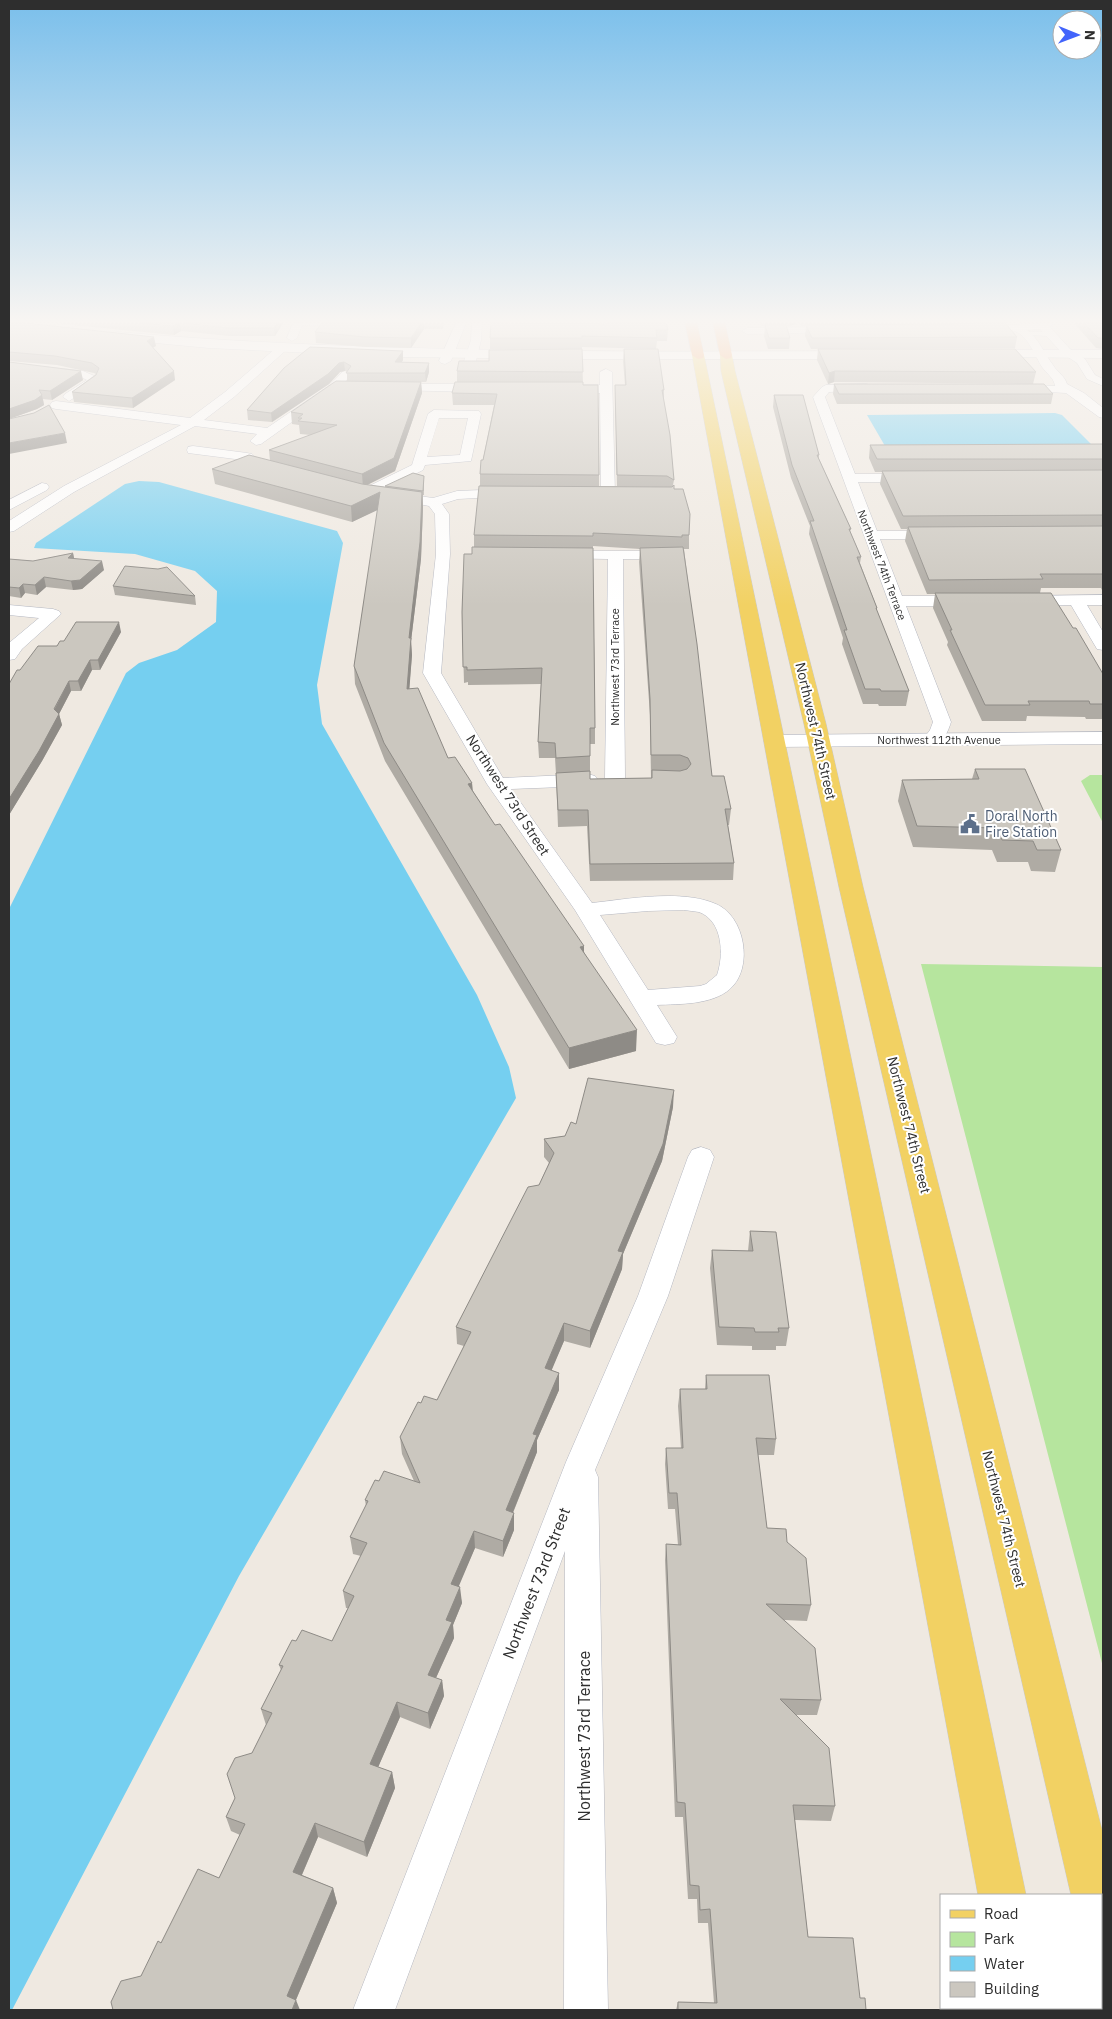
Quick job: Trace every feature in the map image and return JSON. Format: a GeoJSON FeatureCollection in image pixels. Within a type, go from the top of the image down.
{"type":"FeatureCollection","features":[{"type":"Feature","properties":{"kind":"main road"},"geometry":{"type":"LineString","coordinates":[[710,417],[1002,1894]]}},
{"type":"Feature","properties":{"kind":"main road","name":"Northwest 74th Street"},"geometry":{"type":"LineString","coordinates":[[740,417],[821,748],[851,887],[1095,1894]]}},
{"type":"Feature","properties":{"kind":"street"},"geometry":{"type":"LineString","coordinates":[[83,417],[152,430],[254,443]]}},
{"type":"Feature","properties":{"kind":"street"},"geometry":{"type":"LineString","coordinates":[[130,417],[269,432]]}},
{"type":"Feature","properties":{"kind":"street"},"geometry":{"type":"LineString","coordinates":[[152,430],[170,417]]}},
{"type":"Feature","properties":{"kind":"street"},"geometry":{"type":"LineString","coordinates":[[9,528],[26,514],[84,480],[175,433],[198,417]]}},
{"type":"Feature","properties":{"kind":"street"},"geometry":{"type":"LineString","coordinates":[[247,457],[254,443],[290,417]]}},
{"type":"Feature","properties":{"kind":"street"},"geometry":{"type":"LineString","coordinates":[[390,497],[359,493],[418,467],[433,417]]}},
{"type":"Feature","properties":{"kind":"street"},"geometry":{"type":"LineString","coordinates":[[419,462],[466,458],[474,417]]}},
{"type":"Feature","properties":{"kind":"street"},"geometry":{"type":"LineString","coordinates":[[607,417],[608,495]]}},
{"type":"Feature","properties":{"kind":"street","name":"Northwest 74th Terrace"},"geometry":{"type":"LineString","coordinates":[[826,417],[941,720],[942,726],[931,740]]}},
{"type":"Feature","properties":{"kind":"street"},"geometry":{"type":"LineString","coordinates":[[193,450],[247,457],[255,465],[282,472]]}},
{"type":"Feature","properties":{"kind":"street"},"geometry":{"type":"LineString","coordinates":[[849,478],[928,478]]}},
{"type":"Feature","properties":{"kind":"street"},"geometry":{"type":"LineString","coordinates":[[9,506],[54,480]]}},
{"type":"Feature","properties":{"kind":"street"},"geometry":{"type":"LineString","coordinates":[[408,499],[434,502],[458,495],[521,494]]}},
{"type":"Feature","properties":{"kind":"street","name":"Northwest 73rd Street"},"geometry":{"type":"LineString","coordinates":[[434,502],[442,514],[443,554],[432,672],[497,784],[586,910],[665,1037]]}},
{"type":"Feature","properties":{"kind":"street"},"geometry":{"type":"LineString","coordinates":[[871,535],[958,535]]}},
{"type":"Feature","properties":{"kind":"street"},"geometry":{"type":"LineString","coordinates":[[443,554],[462,554]]}},
{"type":"Feature","properties":{"kind":"street"},"geometry":{"type":"LineString","coordinates":[[549,554],[677,556]]}},
{"type":"Feature","properties":{"kind":"street","name":"Northwest 73rd Terrace"},"geometry":{"type":"LineString","coordinates":[[497,784],[624,778],[616,555]]}},
{"type":"Feature","properties":{"kind":"street"},"geometry":{"type":"LineString","coordinates":[[1076,600],[1103,645]]}},
{"type":"Feature","properties":{"kind":"street"},"geometry":{"type":"LineString","coordinates":[[1010,601],[1103,600]]}},
{"type":"Feature","properties":{"kind":"street"},"geometry":{"type":"LineString","coordinates":[[896,601],[981,601]]}},
{"type":"Feature","properties":{"kind":"street"},"geometry":{"type":"LineString","coordinates":[[9,610],[53,614],[16,645],[9,655]]}},
{"type":"Feature","properties":{"kind":"street","name":"Northwest 112th Avenue"},"geometry":{"type":"LineString","coordinates":[[821,748],[931,740],[1103,738]]}},
{"type":"Feature","properties":{"kind":"street","name":"Northwest 112th Avenue"},"geometry":{"type":"LineString","coordinates":[[776,748],[1103,755]]}},
{"type":"Feature","properties":{"kind":"street"},"geometry":{"type":"LineString","coordinates":[[586,910],[690,904],[707,908],[723,920],[729,931],[732,950],[731,966],[728,976],[722,985],[711,990],[688,995],[640,998]]}},
{"type":"Feature","properties":{"kind":"street","name":"Northwest 73rd Street"},"geometry":{"type":"LineString","coordinates":[[374,2010],[582,1462],[653,1296],[701,1157]]}},
{"type":"Feature","properties":{"kind":"street","name":"Northwest 73rd Terrace"},"geometry":{"type":"LineString","coordinates":[[582,1462],[586,2010]]}},
{"type":"Feature","properties":{"kind":"green space"},"geometry":{"type":"Polygon","coordinates":[[[1090,775],[1103,775],[1103,823],[1081,781],[1090,775]]]}},
{"type":"Feature","properties":{"kind":"green space"},"geometry":{"type":"Polygon","coordinates":[[[921,964],[1103,967],[1103,1667],[921,964]]]}},
{"type":"Feature","properties":{"kind":"water"},"geometry":{"type":"Polygon","coordinates":[[[868,417],[1064,417],[1093,446],[885,446],[868,417]]]}},
{"type":"Feature","properties":{"kind":"water"},"geometry":{"type":"Polygon","coordinates":[[[139,481],[159,482],[337,531],[343,543],[317,685],[322,724],[477,995],[509,1067],[516,1098],[239,1576],[12,2010],[9,2010],[9,909],[126,673],[139,663],[177,650],[216,622],[217,591],[195,571],[135,554],[34,548],[36,543],[125,484],[139,481]]]}},
{"type":"Feature","properties":{"kind":"building"},"geometry":{"type":"Polygon","coordinates":[[[56,417],[65,433],[9,443],[9,419],[56,417]]]}},
{"type":"Feature","properties":{"kind":"building"},"geometry":{"type":"Polygon","coordinates":[[[408,417],[394,458],[362,474],[269,450],[337,425],[298,421],[302,418],[298,418],[408,417]]]}},
{"type":"Feature","properties":{"kind":"building"},"geometry":{"type":"Polygon","coordinates":[[[492,417],[598,417],[599,475],[480,474],[481,460],[483,460],[492,417]]]}},
{"type":"Feature","properties":{"kind":"building"},"geometry":{"type":"Polygon","coordinates":[[[616,417],[667,417],[674,480],[667,476],[617,475],[616,417]]]}},
{"type":"Feature","properties":{"kind":"building"},"geometry":{"type":"Polygon","coordinates":[[[780,417],[809,417],[819,455],[817,455],[851,529],[849,529],[861,557],[857,557],[909,691],[865,689],[844,630],[847,630],[810,521],[814,521],[792,465],[780,417]]]}},
{"type":"Feature","properties":{"kind":"building"},"geometry":{"type":"Polygon","coordinates":[[[1103,444],[1103,459],[877,459],[870,445],[1103,444]]]}},
{"type":"Feature","properties":{"kind":"building"},"geometry":{"type":"Polygon","coordinates":[[[249,455],[362,484],[422,492],[420,542],[409,638],[411,638],[407,689],[418,688],[448,758],[455,757],[472,783],[468,784],[495,825],[500,824],[584,946],[580,947],[637,1030],[569,1048],[384,743],[354,666],[380,492],[351,506],[212,469],[249,455]]]}},
{"type":"Feature","properties":{"kind":"building"},"geometry":{"type":"Polygon","coordinates":[[[1103,470],[1103,515],[903,516],[882,471],[1103,470]]]}},
{"type":"Feature","properties":{"kind":"building"},"geometry":{"type":"Polygon","coordinates":[[[413,473],[424,476],[423,491],[385,486],[413,473]]]}},
{"type":"Feature","properties":{"kind":"building"},"geometry":{"type":"Polygon","coordinates":[[[674,485],[674,489],[683,489],[690,514],[689,535],[682,535],[682,537],[593,533],[593,536],[474,535],[479,486],[672,487],[674,485]]]}},
{"type":"Feature","properties":{"kind":"building"},"geometry":{"type":"Polygon","coordinates":[[[1103,526],[1103,574],[1040,574],[1043,579],[929,580],[908,527],[1103,526]]]}},
{"type":"Feature","properties":{"kind":"building"},"geometry":{"type":"Polygon","coordinates":[[[472,547],[593,548],[595,728],[590,728],[590,756],[556,758],[555,743],[538,742],[542,668],[467,670],[467,667],[463,667],[464,554],[472,554],[472,547]]]}},
{"type":"Feature","properties":{"kind":"building"},"geometry":{"type":"Polygon","coordinates":[[[683,547],[697,644],[712,776],[724,776],[731,809],[725,809],[734,863],[590,864],[588,810],[558,810],[556,773],[590,771],[590,779],[652,778],[652,770],[680,771],[687,769],[691,764],[688,758],[680,755],[651,755],[650,699],[640,548],[683,547]]]}},
{"type":"Feature","properties":{"kind":"building"},"geometry":{"type":"Polygon","coordinates":[[[73,553],[68,558],[102,561],[80,580],[71,581],[44,577],[35,585],[23,584],[19,588],[9,587],[9,559],[33,561],[73,553]]]}},
{"type":"Feature","properties":{"kind":"building"},"geometry":{"type":"Polygon","coordinates":[[[125,566],[158,569],[167,567],[195,596],[113,586],[125,566]]]}},
{"type":"Feature","properties":{"kind":"building"},"geometry":{"type":"Polygon","coordinates":[[[935,593],[1051,593],[1073,628],[1076,628],[1103,674],[1103,704],[1090,704],[1089,701],[1028,701],[1030,705],[985,705],[935,593]]]}},
{"type":"Feature","properties":{"kind":"building"},"geometry":{"type":"Polygon","coordinates":[[[76,622],[119,622],[98,660],[90,660],[78,681],[69,681],[54,709],[59,714],[39,751],[9,799],[9,684],[17,670],[20,670],[38,646],[57,646],[60,641],[64,641],[76,622]]]}},
{"type":"Feature","properties":{"kind":"building"},"geometry":{"type":"Polygon","coordinates":[[[975,769],[1025,769],[1061,850],[1037,850],[1033,841],[1002,840],[997,828],[917,826],[902,780],[979,779],[975,769]]]}},
{"type":"Feature","properties":{"kind":"building"},"geometry":{"type":"Polygon","coordinates":[[[588,1078],[674,1090],[663,1144],[618,1251],[623,1252],[590,1331],[564,1323],[545,1368],[559,1373],[533,1434],[537,1435],[506,1510],[514,1513],[503,1541],[474,1531],[451,1584],[460,1587],[446,1620],[452,1622],[428,1675],[442,1680],[428,1713],[397,1702],[370,1764],[392,1772],[364,1842],[315,1823],[293,1872],[333,1888],[287,1996],[296,2000],[292,2010],[113,2010],[111,2002],[121,1981],[141,1976],[158,1941],[161,1943],[198,1869],[219,1878],[245,1824],[226,1817],[235,1798],[227,1774],[235,1758],[252,1753],[272,1713],[261,1709],[283,1666],[279,1665],[292,1640],[296,1641],[302,1630],[332,1641],[354,1596],[343,1591],[367,1543],[350,1537],[368,1501],[365,1500],[375,1480],[379,1481],[384,1471],[420,1483],[400,1437],[418,1402],[421,1403],[424,1396],[437,1400],[471,1332],[456,1327],[528,1187],[539,1185],[554,1153],[544,1139],[565,1136],[571,1122],[576,1124],[588,1078]]]}},
{"type":"Feature","properties":{"kind":"building"},"geometry":{"type":"Polygon","coordinates":[[[750,1231],[776,1232],[789,1328],[778,1328],[779,1332],[755,1332],[754,1328],[719,1327],[712,1250],[753,1251],[750,1231]]]}},
{"type":"Feature","properties":{"kind":"building"},"geometry":{"type":"Polygon","coordinates":[[[706,1375],[769,1375],[776,1439],[756,1438],[767,1528],[786,1529],[787,1542],[806,1558],[811,1605],[766,1604],[815,1648],[821,1700],[780,1699],[829,1748],[835,1806],[793,1805],[808,1937],[853,1938],[860,1998],[865,1998],[866,2010],[678,2010],[678,2002],[717,2003],[710,1909],[700,1910],[699,1886],[690,1885],[685,1803],[677,1802],[666,1544],[681,1545],[677,1493],[669,1493],[666,1448],[683,1448],[680,1389],[707,1389],[706,1375]]]}},
{"type":"Feature","properties":{"kind":"place","name":"Doral North Fire Station"},"geometry":{"type":"Point","coordinates":[970,824]}}]}
